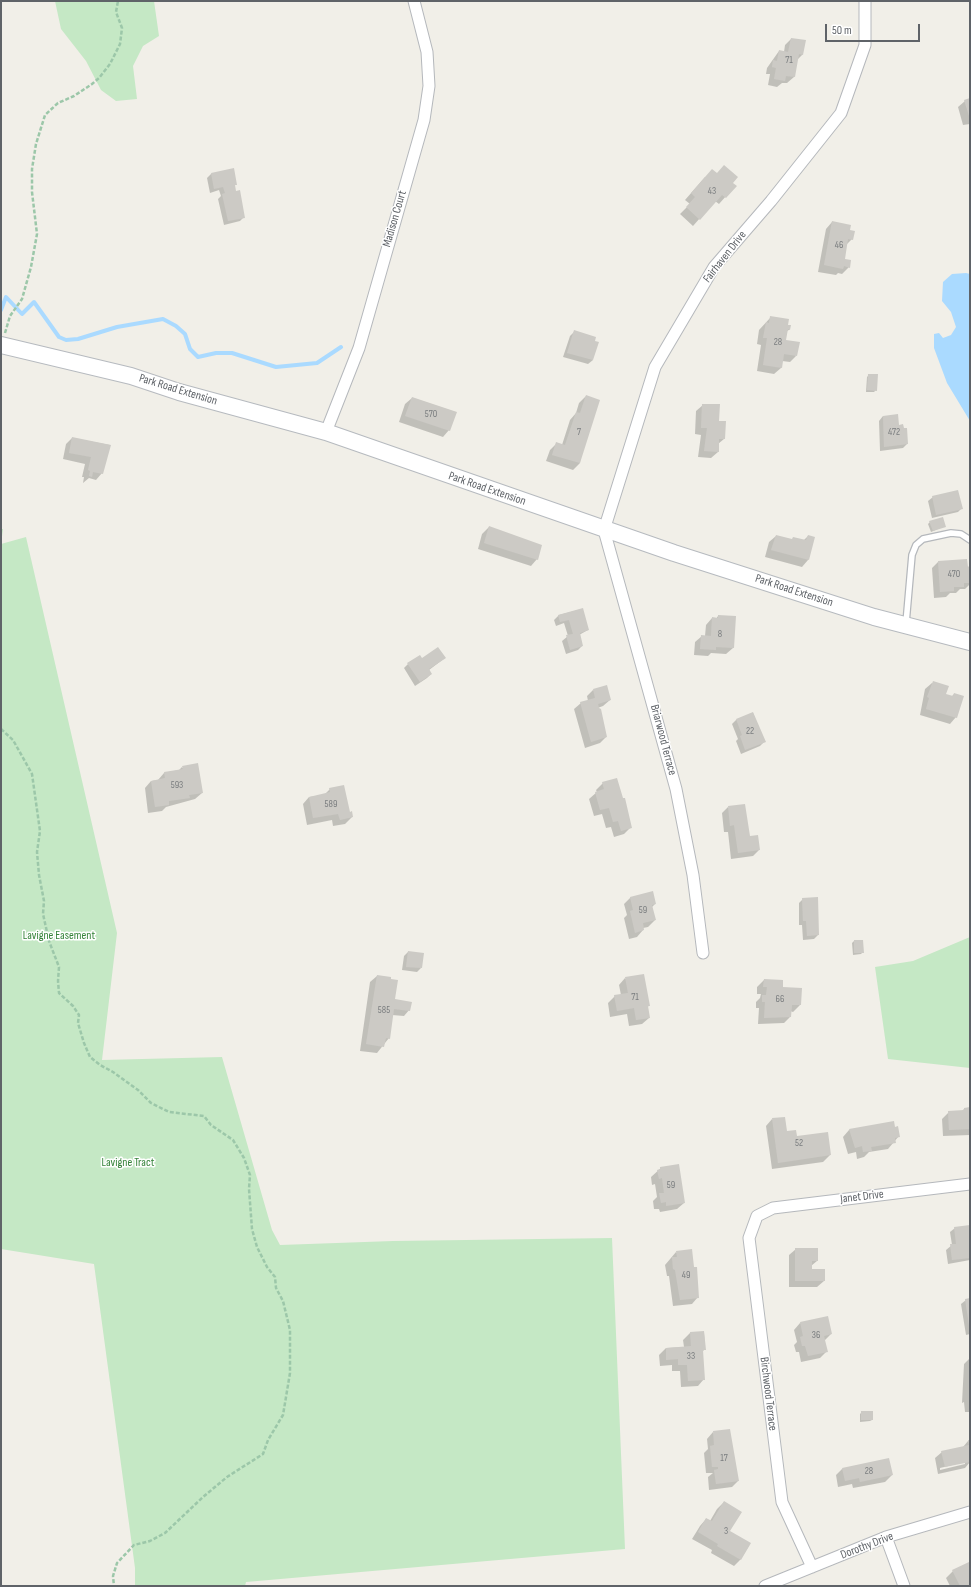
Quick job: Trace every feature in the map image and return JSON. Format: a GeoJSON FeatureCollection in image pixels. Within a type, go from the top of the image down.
{"type":"FeatureCollection","features":[{"type":"Feature","properties":{"kind":"street","name":"Madison Court"},"geometry":{"type":"LineString","coordinates":[[326,432],[359,348],[424,120],[429,86],[427,52],[414,1]]}},
{"type":"Feature","properties":{"kind":"street","name":"Fairhaven Drive"},"geometry":{"type":"LineString","coordinates":[[604,530],[655,367],[714,267],[771,201],[841,113],[865,45],[865,1]]}},
{"type":"Feature","properties":{"kind":"street","name":"Park Road Extension"},"geometry":{"type":"LineString","coordinates":[[3,345],[131,376],[179,392],[326,432],[604,530],[874,617],[970,642]]}},
{"type":"Feature","properties":{"kind":"street","name":"Briarwood Terrace"},"geometry":{"type":"LineString","coordinates":[[604,530],[676,789],[693,875],[703,953]]}},
{"type":"Feature","properties":{"kind":"street","name":"Janet Drive"},"geometry":{"type":"LineString","coordinates":[[757,1216],[773,1208],[970,1184]]}},
{"type":"Feature","properties":{"kind":"street","name":"Birchwood Terrace"},"geometry":{"type":"LineString","coordinates":[[757,1216],[748,1238],[782,1502],[812,1567]]}},
{"type":"Feature","properties":{"kind":"street","name":"Dorothy Drive"},"geometry":{"type":"LineString","coordinates":[[765,1586],[886,1538],[970,1512]]}},
{"type":"Feature","properties":{"kind":"street"},"geometry":{"type":"LineString","coordinates":[[886,1538],[904,1586]]}},
{"type":"Feature","properties":{"kind":"lane"},"geometry":{"type":"LineString","coordinates":[[906,626],[912,555],[916,545],[923,539],[951,533],[961,534],[970,540]]}},
{"type":"Feature","properties":{"kind":"path"},"geometry":{"type":"LineString","coordinates":[[3,345],[10,316],[22,299],[26,287],[37,234],[32,192],[32,169],[36,144],[45,115],[58,103],[74,96],[92,84],[110,64],[120,44],[122,28],[116,12],[118,1]]}},
{"type":"Feature","properties":{"kind":"path"},"geometry":{"type":"LineString","coordinates":[[1,729],[13,740],[32,774],[40,831],[37,852],[39,875],[44,901],[43,914],[49,941],[59,967],[59,993],[73,1006],[79,1015],[78,1023],[90,1057],[129,1083],[151,1103],[169,1112],[204,1116],[211,1125],[232,1140],[244,1158],[250,1175],[248,1188],[252,1229],[257,1246],[267,1267],[275,1277],[276,1288],[283,1301],[290,1330],[290,1373],[283,1415],[268,1440],[263,1454],[227,1477],[203,1497],[165,1534],[150,1541],[134,1545],[117,1563],[113,1576],[114,1586]]}},
{"type":"Feature","properties":{"kind":"green space"},"geometry":{"type":"Polygon","coordinates":[[[55,1],[154,1],[159,36],[143,46],[133,66],[137,99],[116,101],[101,90],[86,61],[61,29],[55,1]]]}},
{"type":"Feature","properties":{"kind":"green space"},"geometry":{"type":"Polygon","coordinates":[[[1,529],[3,529],[1,544],[1,529]]]}},
{"type":"Feature","properties":{"kind":"green space"},"geometry":{"type":"Polygon","coordinates":[[[26,537],[117,933],[102,1060],[222,1057],[272,1230],[280,1245],[393,1241],[612,1238],[625,1549],[246,1582],[245,1586],[135,1586],[135,1568],[94,1264],[1,1249],[1,544],[26,537]]]}},
{"type":"Feature","properties":{"kind":"green space"},"geometry":{"type":"Polygon","coordinates":[[[970,937],[970,1068],[888,1059],[875,967],[913,961],[970,937]]]}},
{"type":"Feature","properties":{"kind":"water"},"geometry":{"type":"Polygon","coordinates":[[[952,274],[970,274],[970,421],[947,383],[934,348],[934,334],[939,333],[943,338],[951,335],[956,327],[951,312],[942,301],[943,282],[952,274]]]}},
{"type":"Feature","properties":{"kind":"building"},"geometry":{"type":"Polygon","coordinates":[[[791,38],[806,40],[803,55],[799,54],[795,77],[786,76],[785,81],[774,79],[776,68],[772,67],[773,60],[777,61],[779,50],[788,52],[791,38]]]}},
{"type":"Feature","properties":{"kind":"building"},"geometry":{"type":"Polygon","coordinates":[[[970,98],[970,119],[964,100],[970,98]]]}},
{"type":"Feature","properties":{"kind":"building"},"geometry":{"type":"Polygon","coordinates":[[[724,165],[738,177],[733,183],[737,186],[726,198],[722,195],[700,220],[686,207],[695,197],[691,193],[712,169],[717,173],[724,165]]]}},
{"type":"Feature","properties":{"kind":"building"},"geometry":{"type":"Polygon","coordinates":[[[234,168],[237,185],[235,185],[236,191],[240,190],[245,218],[228,221],[222,194],[225,193],[223,187],[214,189],[211,173],[234,168]]]}},
{"type":"Feature","properties":{"kind":"building"},"geometry":{"type":"Polygon","coordinates":[[[832,221],[851,225],[850,230],[855,231],[853,240],[848,239],[845,259],[851,260],[850,268],[844,266],[843,269],[824,265],[832,221]]]}},
{"type":"Feature","properties":{"kind":"building"},"geometry":{"type":"Polygon","coordinates":[[[770,316],[789,319],[788,325],[791,325],[790,330],[788,329],[786,340],[800,342],[797,356],[784,354],[782,368],[763,365],[767,338],[763,338],[766,322],[769,323],[770,316]]]}},
{"type":"Feature","properties":{"kind":"building"},"geometry":{"type":"Polygon","coordinates":[[[574,330],[596,337],[595,341],[599,342],[593,360],[567,353],[574,330]]]}},
{"type":"Feature","properties":{"kind":"building"},"geometry":{"type":"Polygon","coordinates":[[[868,374],[878,374],[877,391],[867,390],[868,374]]]}},
{"type":"Feature","properties":{"kind":"building"},"geometry":{"type":"Polygon","coordinates":[[[586,395],[600,400],[580,463],[552,455],[556,442],[565,445],[576,412],[580,413],[586,395]]]}},
{"type":"Feature","properties":{"kind":"building"},"geometry":{"type":"Polygon","coordinates":[[[412,397],[457,412],[450,431],[405,416],[412,397]]]}},
{"type":"Feature","properties":{"kind":"building"},"geometry":{"type":"Polygon","coordinates":[[[702,404],[720,404],[719,421],[726,421],[725,439],[719,439],[719,452],[704,451],[707,428],[701,428],[702,404]]]}},
{"type":"Feature","properties":{"kind":"building"},"geometry":{"type":"Polygon","coordinates":[[[898,414],[899,425],[903,424],[904,428],[907,428],[908,444],[884,447],[883,416],[898,414]]]}},
{"type":"Feature","properties":{"kind":"building"},"geometry":{"type":"Polygon","coordinates":[[[72,437],[111,445],[103,474],[93,472],[92,477],[89,476],[90,471],[88,470],[91,457],[69,453],[72,437]]]}},
{"type":"Feature","properties":{"kind":"building"},"geometry":{"type":"Polygon","coordinates":[[[958,490],[963,509],[936,515],[932,496],[958,490]]]}},
{"type":"Feature","properties":{"kind":"building"},"geometry":{"type":"Polygon","coordinates":[[[943,517],[946,527],[933,531],[929,521],[943,517]]]}},
{"type":"Feature","properties":{"kind":"building"},"geometry":{"type":"Polygon","coordinates":[[[489,526],[542,545],[538,560],[484,543],[489,526]]]}},
{"type":"Feature","properties":{"kind":"building"},"geometry":{"type":"Polygon","coordinates":[[[776,535],[792,539],[793,537],[806,540],[808,535],[815,537],[809,560],[771,550],[776,535]]]}},
{"type":"Feature","properties":{"kind":"building"},"geometry":{"type":"Polygon","coordinates":[[[967,559],[968,567],[970,566],[970,583],[964,583],[964,587],[954,587],[954,591],[940,592],[938,561],[967,559]]]}},
{"type":"Feature","properties":{"kind":"building"},"geometry":{"type":"Polygon","coordinates":[[[583,608],[589,630],[580,633],[583,646],[570,650],[566,635],[573,634],[569,620],[560,622],[558,615],[583,608]]]}},
{"type":"Feature","properties":{"kind":"building"},"geometry":{"type":"Polygon","coordinates":[[[718,615],[736,616],[734,648],[716,647],[716,650],[700,649],[701,635],[711,636],[712,617],[718,618],[718,615]]]}},
{"type":"Feature","properties":{"kind":"building"},"geometry":{"type":"Polygon","coordinates":[[[438,647],[446,658],[429,669],[432,674],[420,682],[407,663],[420,655],[422,658],[438,647]]]}},
{"type":"Feature","properties":{"kind":"building"},"geometry":{"type":"Polygon","coordinates":[[[933,681],[949,686],[946,694],[953,696],[954,693],[964,696],[957,718],[926,709],[929,698],[927,697],[933,681]]]}},
{"type":"Feature","properties":{"kind":"building"},"geometry":{"type":"Polygon","coordinates":[[[607,685],[611,700],[598,704],[599,708],[601,709],[607,737],[591,742],[580,702],[595,698],[593,689],[607,685]]]}},
{"type":"Feature","properties":{"kind":"building"},"geometry":{"type":"Polygon","coordinates":[[[753,712],[766,742],[745,750],[740,736],[742,735],[736,719],[753,712]]]}},
{"type":"Feature","properties":{"kind":"building"},"geometry":{"type":"Polygon","coordinates":[[[198,763],[203,793],[189,795],[190,798],[169,801],[169,805],[155,807],[151,781],[165,778],[164,772],[183,769],[182,766],[198,763]]]}},
{"type":"Feature","properties":{"kind":"building"},"geometry":{"type":"Polygon","coordinates":[[[617,778],[623,798],[625,798],[632,828],[621,831],[618,821],[613,822],[609,808],[600,810],[595,792],[604,789],[602,782],[617,778]]]}},
{"type":"Feature","properties":{"kind":"building"},"geometry":{"type":"Polygon","coordinates":[[[344,785],[350,812],[352,811],[353,817],[340,820],[338,814],[313,818],[309,797],[330,792],[329,788],[344,785]]]}},
{"type":"Feature","properties":{"kind":"building"},"geometry":{"type":"Polygon","coordinates":[[[745,804],[750,836],[758,835],[760,850],[738,853],[734,825],[730,826],[728,806],[745,804]]]}},
{"type":"Feature","properties":{"kind":"building"},"geometry":{"type":"Polygon","coordinates":[[[653,891],[656,904],[652,905],[656,920],[643,923],[644,930],[635,933],[630,911],[633,910],[630,897],[653,891]]]}},
{"type":"Feature","properties":{"kind":"building"},"geometry":{"type":"Polygon","coordinates":[[[818,897],[819,935],[807,936],[806,921],[803,921],[802,898],[818,897]]]}},
{"type":"Feature","properties":{"kind":"building"},"geometry":{"type":"Polygon","coordinates":[[[854,940],[863,940],[864,953],[854,953],[854,940]]]}},
{"type":"Feature","properties":{"kind":"building"},"geometry":{"type":"Polygon","coordinates":[[[408,951],[424,953],[422,968],[406,967],[408,951]]]}},
{"type":"Feature","properties":{"kind":"building"},"geometry":{"type":"Polygon","coordinates":[[[644,974],[650,1006],[648,1006],[650,1018],[636,1020],[634,1008],[617,1011],[614,995],[628,993],[625,977],[644,974]]]}},
{"type":"Feature","properties":{"kind":"building"},"geometry":{"type":"Polygon","coordinates":[[[377,975],[391,977],[391,979],[398,980],[395,999],[412,1002],[410,1011],[394,1009],[390,1039],[386,1038],[384,1047],[366,1044],[377,975]]]}},
{"type":"Feature","properties":{"kind":"building"},"geometry":{"type":"Polygon","coordinates":[[[764,979],[783,980],[783,987],[802,988],[801,1005],[792,1005],[791,1017],[764,1018],[765,1002],[762,1002],[762,995],[766,995],[767,987],[763,987],[764,979]]]}},
{"type":"Feature","properties":{"kind":"building"},"geometry":{"type":"Polygon","coordinates":[[[970,1107],[970,1129],[949,1130],[948,1111],[964,1110],[964,1108],[970,1107]]]}},
{"type":"Feature","properties":{"kind":"building"},"geometry":{"type":"Polygon","coordinates":[[[785,1117],[787,1131],[796,1130],[797,1136],[828,1132],[831,1155],[778,1163],[772,1118],[785,1117]]]}},
{"type":"Feature","properties":{"kind":"building"},"geometry":{"type":"Polygon","coordinates":[[[894,1121],[895,1127],[898,1126],[900,1137],[895,1138],[896,1143],[871,1147],[872,1151],[863,1152],[862,1146],[855,1148],[849,1129],[894,1121]]]}},
{"type":"Feature","properties":{"kind":"building"},"geometry":{"type":"Polygon","coordinates":[[[679,1164],[685,1203],[666,1206],[666,1202],[661,1203],[659,1193],[664,1193],[662,1178],[659,1179],[657,1170],[660,1169],[660,1167],[679,1164]]]}},
{"type":"Feature","properties":{"kind":"building"},"geometry":{"type":"Polygon","coordinates":[[[970,1225],[970,1258],[952,1260],[950,1244],[956,1244],[954,1227],[970,1225]]]}},
{"type":"Feature","properties":{"kind":"building"},"geometry":{"type":"Polygon","coordinates":[[[795,1248],[818,1248],[818,1261],[812,1261],[812,1269],[825,1269],[825,1281],[795,1281],[795,1248]]]}},
{"type":"Feature","properties":{"kind":"building"},"geometry":{"type":"Polygon","coordinates":[[[692,1249],[694,1267],[697,1267],[699,1298],[680,1300],[675,1270],[673,1269],[672,1257],[677,1257],[676,1251],[692,1249]]]}},
{"type":"Feature","properties":{"kind":"building"},"geometry":{"type":"Polygon","coordinates":[[[970,1298],[970,1325],[969,1325],[965,1299],[970,1298]]]}},
{"type":"Feature","properties":{"kind":"building"},"geometry":{"type":"Polygon","coordinates":[[[828,1316],[832,1334],[824,1336],[828,1352],[808,1356],[805,1346],[802,1346],[800,1337],[803,1336],[800,1322],[828,1316]]]}},
{"type":"Feature","properties":{"kind":"building"},"geometry":{"type":"Polygon","coordinates":[[[704,1331],[706,1350],[703,1350],[705,1380],[688,1381],[687,1365],[678,1365],[678,1359],[666,1360],[666,1348],[691,1346],[690,1332],[704,1331]]]}},
{"type":"Feature","properties":{"kind":"building"},"geometry":{"type":"Polygon","coordinates":[[[861,1411],[873,1411],[873,1420],[861,1420],[861,1411]]]}},
{"type":"Feature","properties":{"kind":"building"},"geometry":{"type":"Polygon","coordinates":[[[730,1429],[739,1481],[716,1484],[714,1470],[718,1469],[718,1467],[712,1467],[710,1446],[714,1445],[713,1431],[730,1429]]]}},
{"type":"Feature","properties":{"kind":"building"},"geometry":{"type":"Polygon","coordinates":[[[968,1440],[970,1440],[970,1462],[945,1467],[941,1451],[969,1445],[968,1440]]]}},
{"type":"Feature","properties":{"kind":"building"},"geometry":{"type":"Polygon","coordinates":[[[889,1458],[893,1475],[860,1482],[859,1478],[845,1481],[842,1468],[889,1458]]]}},
{"type":"Feature","properties":{"kind":"building"},"geometry":{"type":"Polygon","coordinates":[[[724,1501],[742,1512],[730,1531],[751,1543],[741,1560],[717,1546],[718,1544],[698,1532],[706,1518],[712,1521],[724,1501]]]}},
{"type":"Feature","properties":{"kind":"building"},"geometry":{"type":"Polygon","coordinates":[[[969,1562],[970,1586],[960,1586],[952,1570],[969,1562]]]}},
{"type":"Feature","properties":{"kind":"waterway"},"geometry":{"type":"LineString","coordinates":[[1,310],[6,297],[22,314],[34,302],[59,337],[66,340],[78,339],[117,327],[163,319],[176,326],[185,334],[190,349],[198,357],[216,353],[232,353],[276,367],[317,363],[341,347]]}},
{"type":"Feature","properties":{"kind":"park label","name":"Lavigne Easement"},"geometry":{"type":"Point","coordinates":[59,936]}},
{"type":"Feature","properties":{"kind":"park label","name":"Lavigne Tract"},"geometry":{"type":"Point","coordinates":[128,1163]}}]}
